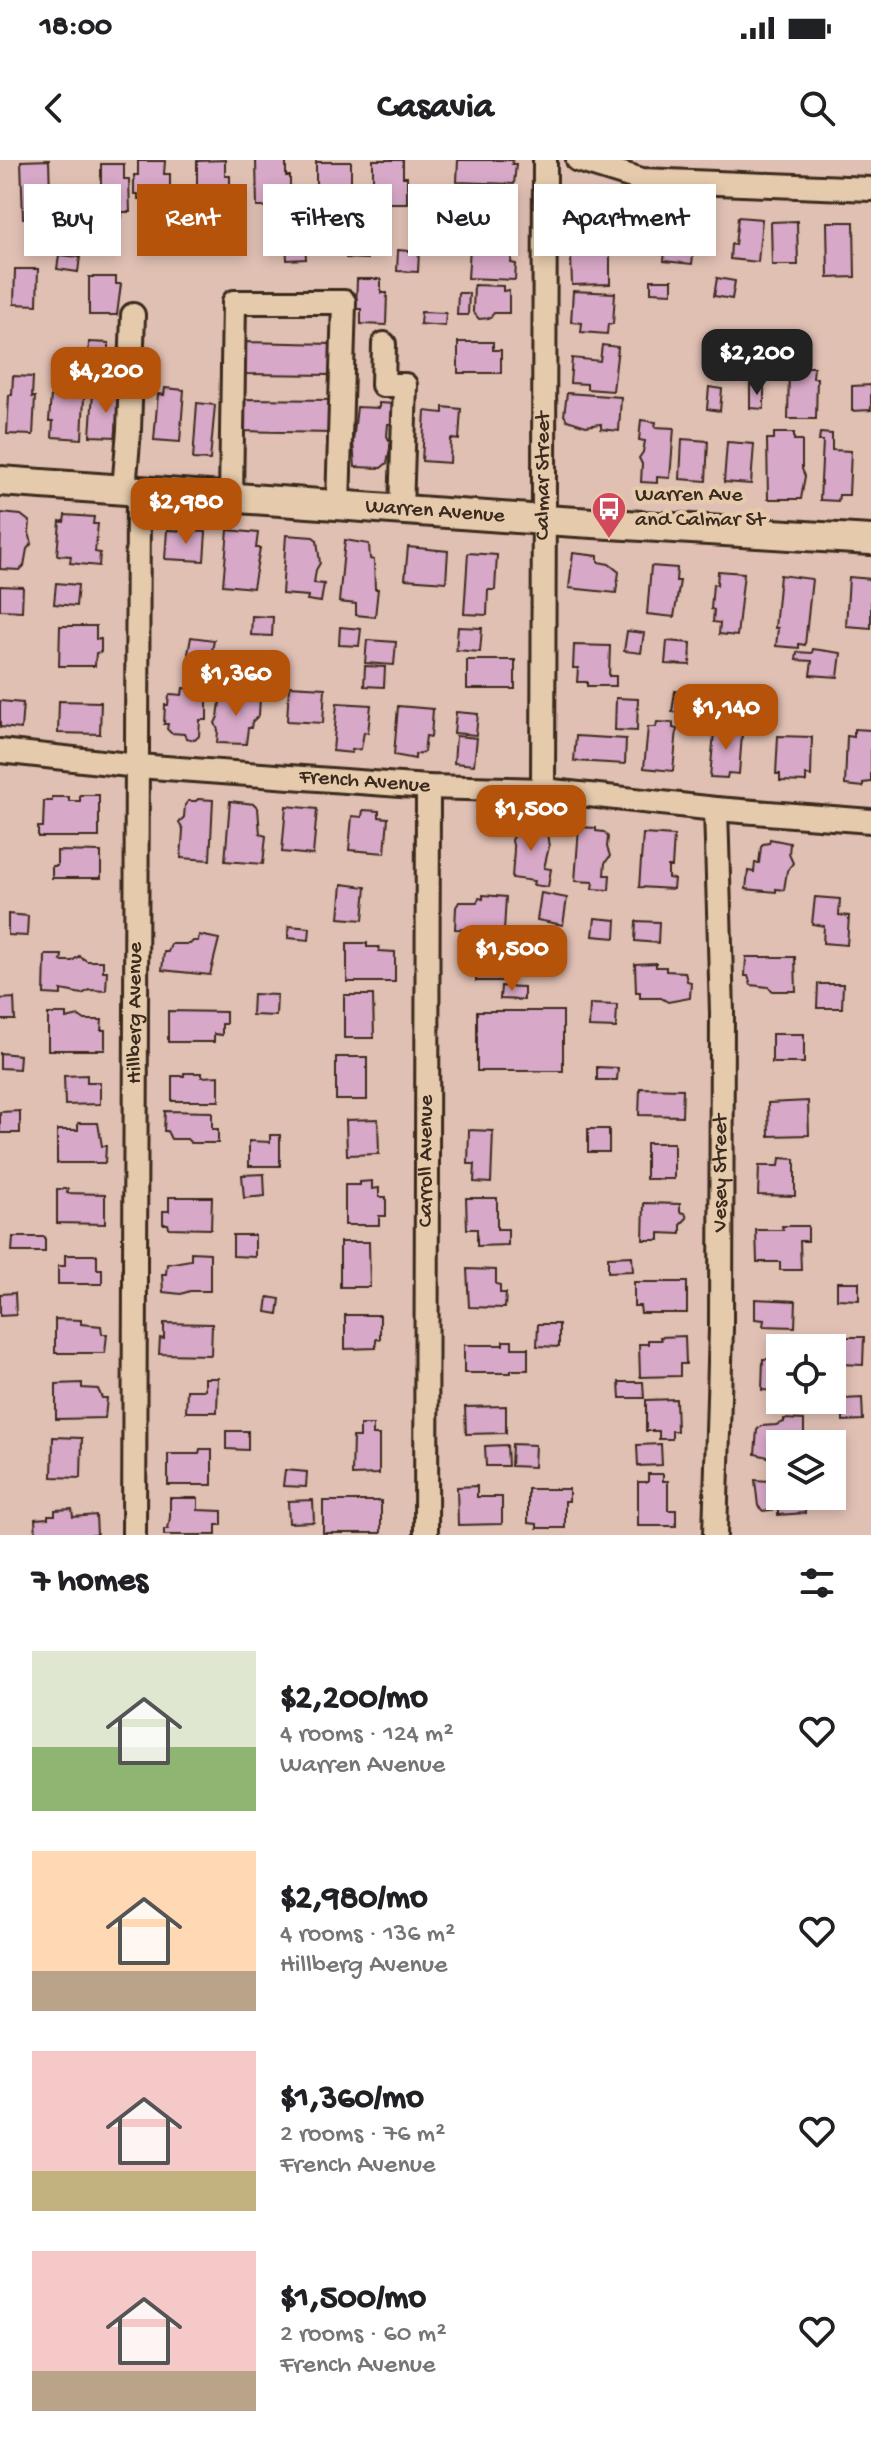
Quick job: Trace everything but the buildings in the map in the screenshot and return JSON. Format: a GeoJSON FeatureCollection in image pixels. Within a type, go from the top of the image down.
{"type":"FeatureCollection","features":[{"type":"Feature","properties":{"kind":"main road","name":"Warren Avenue"},"geometry":{"type":"LineString","coordinates":[[0,481],[871,540]]}},
{"type":"Feature","properties":{"kind":"street","name":"Calmar Street"},"geometry":{"type":"LineString","coordinates":[[543,790],[545,160]]}},
{"type":"Feature","properties":{"kind":"street"},"geometry":{"type":"LineString","coordinates":[[578,160],[642,180],[871,189]]}},
{"type":"Feature","properties":{"kind":"street"},"geometry":{"type":"LineString","coordinates":[[231,497],[234,302],[344,302],[338,505]]}},
{"type":"Feature","properties":{"kind":"street","name":"Hillberg Avenue"},"geometry":{"type":"LineString","coordinates":[[133,315],[129,430],[138,766],[134,1535]]}},
{"type":"Feature","properties":{"kind":"street"},"geometry":{"type":"LineString","coordinates":[[384,344],[383,385],[405,385],[401,510]]}},
{"type":"Feature","properties":{"kind":"street","name":"French Avenue"},"geometry":{"type":"LineString","coordinates":[[0,751],[138,766],[428,787],[543,790],[716,809],[871,821]]}},
{"type":"Feature","properties":{"kind":"street","name":"Carroll Avenue"},"geometry":{"type":"LineString","coordinates":[[426,1535],[428,787]]}},
{"type":"Feature","properties":{"kind":"street","name":"Vesey Street"},"geometry":{"type":"LineString","coordinates":[[715,1535],[721,1328],[722,1013],[716,809]]}},
{"type":"Feature","properties":{"kind":"place","name":"Warren Ave and Calmar St"},"geometry":{"type":"Point","coordinates":[609,540]}}]}
